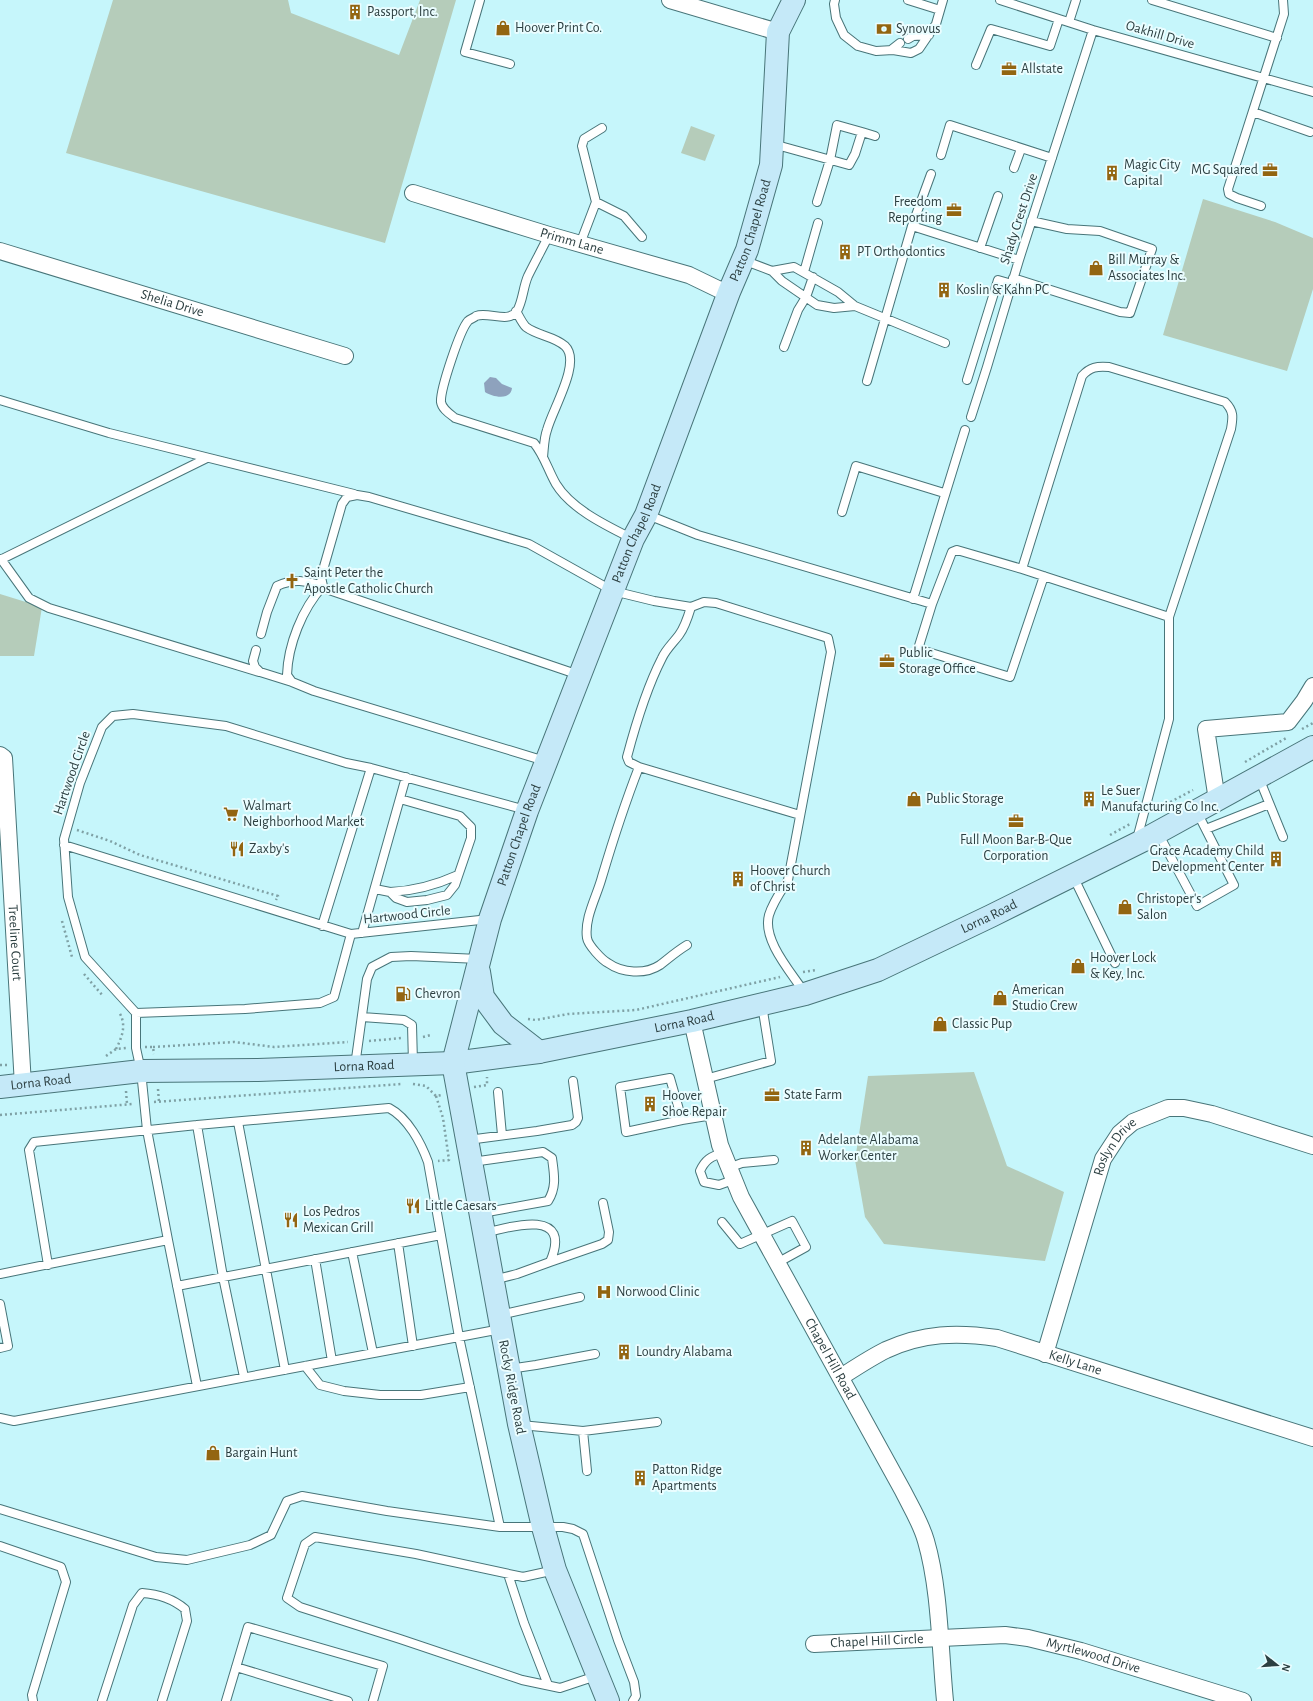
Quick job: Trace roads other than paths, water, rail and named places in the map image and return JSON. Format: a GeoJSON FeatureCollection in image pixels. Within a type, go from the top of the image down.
{"type":"FeatureCollection","features":[{"type":"Feature","properties":{"kind":"main road","name":"Patton Chapel Road"},"geometry":{"type":"LineString","coordinates":[[453,1063],[490,919],[527,810],[633,539],[646,515],[729,292],[743,260],[771,165],[778,32],[794,0]]}},
{"type":"Feature","properties":{"kind":"main road","name":"Lorna Road"},"geometry":{"type":"LineString","coordinates":[[0,1087],[141,1071],[258,1070],[453,1063],[539,1052],[692,1021],[805,994],[878,970],[1158,832],[1201,820],[1216,790],[1258,777],[1313,747]]}},
{"type":"Feature","properties":{"kind":"main road"},"geometry":{"type":"LineString","coordinates":[[479,962],[483,997],[504,1024],[539,1052]]}},
{"type":"Feature","properties":{"kind":"main road","name":"Rocky Ridge Road"},"geometry":{"type":"LineString","coordinates":[[453,1063],[519,1424],[543,1527],[556,1570],[596,1676],[608,1701]]}},
{"type":"Feature","properties":{"kind":"street"},"geometry":{"type":"LineString","coordinates":[[670,0],[778,32]]}},
{"type":"Feature","properties":{"kind":"street","name":"Primm Lane"},"geometry":{"type":"LineString","coordinates":[[413,193],[549,235],[689,275],[718,289],[729,292]]}},
{"type":"Feature","properties":{"kind":"street","name":"Shelia Drive"},"geometry":{"type":"LineString","coordinates":[[0,251],[345,356]]}},
{"type":"Feature","properties":{"kind":"street"},"geometry":{"type":"LineString","coordinates":[[1216,790],[1206,729],[1288,722],[1313,686]]}},
{"type":"Feature","properties":{"kind":"street","name":"Treeline Court"},"geometry":{"type":"LineString","coordinates":[[0,755],[4,758],[5,866],[23,1085]]}},
{"type":"Feature","properties":{"kind":"street","name":"Chapel Hill Road"},"geometry":{"type":"LineString","coordinates":[[692,1021],[713,1115],[723,1153],[731,1174],[760,1234],[841,1376],[903,1490],[926,1540],[936,1593],[945,1701]]}},
{"type":"Feature","properties":{"kind":"street","name":"Roslyn Drive"},"geometry":{"type":"LineString","coordinates":[[1046,1354],[1103,1159],[1120,1133],[1133,1122],[1168,1108],[1184,1108],[1212,1114],[1313,1146]]}},
{"type":"Feature","properties":{"kind":"street","name":"Kelly Lane"},"geometry":{"type":"LineString","coordinates":[[841,1376],[886,1350],[916,1339],[942,1334],[968,1334],[997,1338],[1313,1438]]}},
{"type":"Feature","properties":{"kind":"street","name":"Myrtlewood Drive"},"geometry":{"type":"LineString","coordinates":[[939,1639],[1005,1635],[1028,1638],[1081,1651],[1243,1701]]}},
{"type":"Feature","properties":{"kind":"street","name":"Chapel Hill Circle"},"geometry":{"type":"LineString","coordinates":[[814,1644],[939,1639]]}},
{"type":"Feature","properties":{"kind":"lane"},"geometry":{"type":"LineString","coordinates":[[480,0],[465,52],[510,64]]}},
{"type":"Feature","properties":{"kind":"lane"},"geometry":{"type":"LineString","coordinates":[[836,0],[834,4],[836,18],[844,35],[858,46],[876,50],[891,50],[911,53],[919,49],[936,24],[943,0]]}},
{"type":"Feature","properties":{"kind":"lane"},"geometry":{"type":"LineString","coordinates":[[908,0],[940,10]]}},
{"type":"Feature","properties":{"kind":"lane","name":"Oakhill Drive"},"geometry":{"type":"LineString","coordinates":[[1000,0],[1093,30],[1313,92]]}},
{"type":"Feature","properties":{"kind":"lane"},"geometry":{"type":"LineString","coordinates":[[1069,22],[1076,0]]}},
{"type":"Feature","properties":{"kind":"lane"},"geometry":{"type":"LineString","coordinates":[[1152,0],[1277,38]]}},
{"type":"Feature","properties":{"kind":"lane"},"geometry":{"type":"LineString","coordinates":[[1261,206],[1229,194],[1228,189],[1284,14],[1283,0]]}},
{"type":"Feature","properties":{"kind":"lane"},"geometry":{"type":"LineString","coordinates":[[976,65],[991,29],[1050,46],[1059,19]]}},
{"type":"Feature","properties":{"kind":"lane","name":"Shady Crest Drive"},"geometry":{"type":"LineString","coordinates":[[971,417],[1012,281],[1093,30]]}},
{"type":"Feature","properties":{"kind":"lane"},"geometry":{"type":"LineString","coordinates":[[908,39],[914,36],[929,35]]}},
{"type":"Feature","properties":{"kind":"lane"},"geometry":{"type":"LineString","coordinates":[[891,50],[900,43]]}},
{"type":"Feature","properties":{"kind":"lane"},"geometry":{"type":"LineString","coordinates":[[1253,112],[1310,132]]}},
{"type":"Feature","properties":{"kind":"lane"},"geometry":{"type":"LineString","coordinates":[[817,202],[830,160],[837,125],[875,136]]}},
{"type":"Feature","properties":{"kind":"lane"},"geometry":{"type":"LineString","coordinates":[[940,155],[950,125],[1052,158]]}},
{"type":"Feature","properties":{"kind":"lane"},"geometry":{"type":"LineString","coordinates":[[580,244],[596,202],[582,146],[584,139],[602,128]]}},
{"type":"Feature","properties":{"kind":"lane"},"geometry":{"type":"LineString","coordinates":[[772,144],[849,165],[855,154],[862,132]]}},
{"type":"Feature","properties":{"kind":"lane"},"geometry":{"type":"LineString","coordinates":[[1014,168],[1021,149]]}},
{"type":"Feature","properties":{"kind":"lane"},"geometry":{"type":"LineString","coordinates":[[867,381],[912,226],[931,174]]}},
{"type":"Feature","properties":{"kind":"lane"},"geometry":{"type":"LineString","coordinates":[[980,248],[998,196]]}},
{"type":"Feature","properties":{"kind":"lane"},"geometry":{"type":"LineString","coordinates":[[596,202],[624,216],[642,237]]}},
{"type":"Feature","properties":{"kind":"lane"},"geometry":{"type":"LineString","coordinates":[[967,380],[998,280],[1012,281],[1120,312],[1130,313],[1152,249],[1100,231],[1067,229],[1031,221]]}},
{"type":"Feature","properties":{"kind":"lane"},"geometry":{"type":"LineString","coordinates":[[804,272],[818,223]]}},
{"type":"Feature","properties":{"kind":"lane"},"geometry":{"type":"LineString","coordinates":[[912,226],[1019,260]]}},
{"type":"Feature","properties":{"kind":"lane"},"geometry":{"type":"LineString","coordinates":[[549,235],[528,276],[516,311],[510,316],[500,317],[487,314],[477,316],[469,321],[457,346],[442,393],[441,403],[446,411],[455,418],[534,443],[539,449],[556,484],[575,504],[592,517],[633,539]]}},
{"type":"Feature","properties":{"kind":"lane"},"geometry":{"type":"LineString","coordinates":[[743,260],[772,271],[782,281],[817,305],[834,308],[855,306]]}},
{"type":"Feature","properties":{"kind":"lane"},"geometry":{"type":"LineString","coordinates":[[772,271],[794,267],[838,292],[855,306],[885,320],[945,343]]}},
{"type":"Feature","properties":{"kind":"lane"},"geometry":{"type":"LineString","coordinates":[[784,348],[798,310],[806,297],[813,277]]}},
{"type":"Feature","properties":{"kind":"lane"},"geometry":{"type":"LineString","coordinates":[[516,311],[525,326],[564,346],[569,352],[571,358],[569,371],[547,430],[543,457]]}},
{"type":"Feature","properties":{"kind":"lane"},"geometry":{"type":"LineString","coordinates":[[1022,569],[1082,376],[1088,369],[1098,366],[1109,366],[1225,402],[1232,409],[1233,418],[1231,429],[1169,618],[1169,719],[1136,844]]}},
{"type":"Feature","properties":{"kind":"lane"},"geometry":{"type":"LineString","coordinates":[[0,400],[109,433],[369,497],[528,544],[613,591],[654,601],[691,607],[704,602],[716,603],[828,638],[831,652],[788,880],[773,903],[767,929],[774,946],[805,994]]}},
{"type":"Feature","properties":{"kind":"lane"},"geometry":{"type":"LineString","coordinates":[[913,599],[944,493],[965,430]]}},
{"type":"Feature","properties":{"kind":"lane"},"geometry":{"type":"LineString","coordinates":[[207,458],[0,560],[29,598],[49,608],[260,672],[314,691],[546,762]]}},
{"type":"Feature","properties":{"kind":"lane"},"geometry":{"type":"LineString","coordinates":[[842,512],[856,466],[944,493]]}},
{"type":"Feature","properties":{"kind":"lane"},"geometry":{"type":"LineString","coordinates":[[292,682],[287,675],[288,661],[294,638],[308,607],[323,586],[321,577],[342,504],[348,497],[357,495]]}},
{"type":"Feature","properties":{"kind":"lane"},"geometry":{"type":"LineString","coordinates":[[646,515],[698,535],[932,604]]}},
{"type":"Feature","properties":{"kind":"lane"},"geometry":{"type":"LineString","coordinates":[[1044,576],[1010,677],[918,649],[932,604],[952,552],[957,550],[1044,576],[1169,618]]}},
{"type":"Feature","properties":{"kind":"lane"},"geometry":{"type":"LineString","coordinates":[[261,634],[267,612],[277,586],[288,581],[304,580],[323,586],[326,589],[580,675]]}},
{"type":"Feature","properties":{"kind":"lane"},"geometry":{"type":"LineString","coordinates":[[691,607],[684,628],[666,650],[658,665],[637,719],[627,757],[629,762],[639,767],[800,815]]}},
{"type":"Feature","properties":{"kind":"lane"},"geometry":{"type":"LineString","coordinates":[[256,650],[253,661],[255,667],[260,672]]}},
{"type":"Feature","properties":{"kind":"lane","name":"Hartwood Circle"},"geometry":{"type":"LineString","coordinates":[[490,919],[351,934],[334,997],[320,1003],[245,1009],[136,1013],[85,957],[68,897],[64,839],[80,783],[102,727],[113,716],[132,714],[226,726],[346,763],[406,777],[527,810]]}},
{"type":"Feature","properties":{"kind":"lane"},"geometry":{"type":"LineString","coordinates":[[639,767],[609,850],[602,878],[591,910],[586,931],[587,940],[591,947],[606,962],[614,967],[629,971],[643,972],[659,966],[687,945]]}},
{"type":"Feature","properties":{"kind":"lane"},"geometry":{"type":"LineString","coordinates":[[322,926],[371,768]]}},
{"type":"Feature","properties":{"kind":"lane"},"geometry":{"type":"LineString","coordinates":[[362,933],[406,777]]}},
{"type":"Feature","properties":{"kind":"lane"},"geometry":{"type":"LineString","coordinates":[[1258,777],[1283,837]]}},
{"type":"Feature","properties":{"kind":"lane"},"geometry":{"type":"LineString","coordinates":[[390,892],[396,898],[407,902],[427,900],[447,895],[455,885],[471,838],[471,827],[460,816],[400,800]]}},
{"type":"Feature","properties":{"kind":"lane"},"geometry":{"type":"LineString","coordinates":[[1158,832],[1197,906],[1234,885],[1201,820],[1269,804]]}},
{"type":"Feature","properties":{"kind":"lane"},"geometry":{"type":"LineString","coordinates":[[64,845],[351,934]]}},
{"type":"Feature","properties":{"kind":"lane"},"geometry":{"type":"LineString","coordinates":[[375,889],[390,892],[408,891],[442,882],[458,875]]}},
{"type":"Feature","properties":{"kind":"lane"},"geometry":{"type":"LineString","coordinates":[[1072,875],[1115,963]]}},
{"type":"Feature","properties":{"kind":"lane"},"geometry":{"type":"LineString","coordinates":[[355,1066],[367,979],[372,966],[391,957],[410,956],[479,962]]}},
{"type":"Feature","properties":{"kind":"lane"},"geometry":{"type":"LineString","coordinates":[[705,1079],[771,1061],[762,1004]]}},
{"type":"Feature","properties":{"kind":"lane"},"geometry":{"type":"LineString","coordinates":[[136,1013],[136,1048],[141,1071],[147,1130],[197,1386]]}},
{"type":"Feature","properties":{"kind":"lane"},"geometry":{"type":"LineString","coordinates":[[362,1017],[404,1020],[412,1025],[414,1038],[413,1064]]}},
{"type":"Feature","properties":{"kind":"lane"},"geometry":{"type":"LineString","coordinates":[[682,1120],[670,1078],[620,1087],[626,1132],[713,1115]]}},
{"type":"Feature","properties":{"kind":"lane"},"geometry":{"type":"LineString","coordinates":[[467,1140],[572,1125],[578,1118],[574,1081]]}},
{"type":"Feature","properties":{"kind":"lane"},"geometry":{"type":"LineString","coordinates":[[498,1092],[502,1135]]}},
{"type":"Feature","properties":{"kind":"lane"},"geometry":{"type":"LineString","coordinates":[[48,1265],[29,1150],[34,1142],[197,1125],[389,1108],[399,1113],[422,1146],[428,1162],[459,1337],[500,1527]]}},
{"type":"Feature","properties":{"kind":"lane"},"geometry":{"type":"LineString","coordinates":[[238,1122],[285,1370]]}},
{"type":"Feature","properties":{"kind":"lane"},"geometry":{"type":"LineString","coordinates":[[197,1125],[223,1277],[244,1377]]}},
{"type":"Feature","properties":{"kind":"lane"},"geometry":{"type":"LineString","coordinates":[[471,1163],[543,1152],[552,1158],[555,1186],[548,1201],[482,1223]]}},
{"type":"Feature","properties":{"kind":"lane"},"geometry":{"type":"LineString","coordinates":[[723,1153],[711,1156],[704,1164],[700,1171],[704,1182],[719,1185],[742,1163],[774,1160]]}},
{"type":"Feature","properties":{"kind":"lane"},"geometry":{"type":"LineString","coordinates":[[493,1280],[517,1274],[602,1244],[608,1240],[609,1232],[603,1202]]}},
{"type":"Feature","properties":{"kind":"lane"},"geometry":{"type":"LineString","coordinates":[[722,1222],[740,1244],[792,1221],[806,1248],[777,1264]]}},
{"type":"Feature","properties":{"kind":"lane"},"geometry":{"type":"LineString","coordinates":[[482,1223],[508,1227],[531,1224],[546,1226],[553,1231],[555,1239],[555,1250],[550,1262]]}},
{"type":"Feature","properties":{"kind":"lane"},"geometry":{"type":"LineString","coordinates":[[177,1286],[441,1235]]}},
{"type":"Feature","properties":{"kind":"lane"},"geometry":{"type":"LineString","coordinates":[[0,1274],[168,1240]]}},
{"type":"Feature","properties":{"kind":"lane"},"geometry":{"type":"LineString","coordinates":[[398,1243],[413,1346]]}},
{"type":"Feature","properties":{"kind":"lane"},"geometry":{"type":"LineString","coordinates":[[352,1252],[373,1353]]}},
{"type":"Feature","properties":{"kind":"lane"},"geometry":{"type":"LineString","coordinates":[[315,1259],[332,1361]]}},
{"type":"Feature","properties":{"kind":"lane"},"geometry":{"type":"LineString","coordinates":[[0,1418],[14,1421],[459,1337],[500,1322],[580,1297]]}},
{"type":"Feature","properties":{"kind":"lane"},"geometry":{"type":"LineString","coordinates":[[0,1304],[8,1346],[0,1348]]}},
{"type":"Feature","properties":{"kind":"lane"},"geometry":{"type":"LineString","coordinates":[[509,1369],[595,1354]]}},
{"type":"Feature","properties":{"kind":"lane"},"geometry":{"type":"LineString","coordinates":[[304,1366],[320,1385],[344,1391],[380,1395],[421,1395],[470,1387]]}},
{"type":"Feature","properties":{"kind":"lane"},"geometry":{"type":"LineString","coordinates":[[519,1424],[583,1431],[657,1422]]}},
{"type":"Feature","properties":{"kind":"lane"},"geometry":{"type":"LineString","coordinates":[[583,1431],[588,1471]]}},
{"type":"Feature","properties":{"kind":"lane"},"geometry":{"type":"LineString","coordinates":[[0,1508],[156,1557],[187,1560],[250,1545],[271,1535],[287,1501],[302,1496],[387,1511],[500,1527],[573,1528],[583,1534],[618,1640],[634,1682],[636,1696],[634,1701]]}},
{"type":"Feature","properties":{"kind":"lane"},"geometry":{"type":"LineString","coordinates":[[556,1570],[523,1577],[416,1554],[315,1537],[304,1544],[286,1598],[300,1607],[522,1680],[560,1688],[596,1676]]}},
{"type":"Feature","properties":{"kind":"lane"},"geometry":{"type":"LineString","coordinates":[[0,1546],[61,1567],[66,1582],[32,1695],[33,1701]]}},
{"type":"Feature","properties":{"kind":"lane"},"geometry":{"type":"LineString","coordinates":[[508,1574],[524,1623],[548,1685]]}},
{"type":"Feature","properties":{"kind":"lane"},"geometry":{"type":"LineString","coordinates":[[102,1701],[133,1605],[142,1593],[154,1594],[177,1602],[185,1609],[187,1621],[162,1701]]}},
{"type":"Feature","properties":{"kind":"lane"},"geometry":{"type":"LineString","coordinates":[[226,1701],[248,1627],[383,1666],[373,1701]]}},
{"type":"Feature","properties":{"kind":"lane"},"geometry":{"type":"LineString","coordinates":[[236,1667],[348,1701]]}},
{"type":"Feature","properties":{"kind":"water"},"geometry":{"type":"Polygon","coordinates":[[[490,377],[496,378],[502,384],[512,388],[511,392],[508,395],[501,397],[485,392],[484,383],[490,377]]]}},
{"type":"Feature","properties":{"kind":"place","name":"Passport, Inc."},"geometry":{"type":"Point","coordinates":[355,12]}},
{"type":"Feature","properties":{"kind":"place","name":"Hoover Print Co."},"geometry":{"type":"Point","coordinates":[503,28]}},
{"type":"Feature","properties":{"kind":"place","name":"Synovus"},"geometry":{"type":"Point","coordinates":[884,29]}},
{"type":"Feature","properties":{"kind":"place","name":"Allstate"},"geometry":{"type":"Point","coordinates":[1009,69]}},
{"type":"Feature","properties":{"kind":"place","name":"MG Squared"},"geometry":{"type":"Point","coordinates":[1270,170]}},
{"type":"Feature","properties":{"kind":"place","name":"Magic City Capital"},"geometry":{"type":"Point","coordinates":[1112,173]}},
{"type":"Feature","properties":{"kind":"place","name":"Freedom Reporting"},"geometry":{"type":"Point","coordinates":[954,210]}},
{"type":"Feature","properties":{"kind":"place","name":"PT Orthodontics"},"geometry":{"type":"Point","coordinates":[845,252]}},
{"type":"Feature","properties":{"kind":"place","name":"Bill Murray & Associates Inc."},"geometry":{"type":"Point","coordinates":[1096,268]}},
{"type":"Feature","properties":{"kind":"place","name":"Koslin & Kahn PC"},"geometry":{"type":"Point","coordinates":[944,290]}},
{"type":"Feature","properties":{"kind":"place","name":"Saint Peter the Apostle Catholic Church"},"geometry":{"type":"Point","coordinates":[292,581]}},
{"type":"Feature","properties":{"kind":"place","name":"Public Storage Office"},"geometry":{"type":"Point","coordinates":[887,661]}},
{"type":"Feature","properties":{"kind":"place","name":"Public Storage"},"geometry":{"type":"Point","coordinates":[914,799]}},
{"type":"Feature","properties":{"kind":"place","name":"Le Suer Manufacturing Co Inc."},"geometry":{"type":"Point","coordinates":[1089,799]}},
{"type":"Feature","properties":{"kind":"place","name":"Walmart Neighborhood Market"},"geometry":{"type":"Point","coordinates":[231,814]}},
{"type":"Feature","properties":{"kind":"place","name":"Full Moon Bar-B-Que Corporation"},"geometry":{"type":"Point","coordinates":[1016,821]}},
{"type":"Feature","properties":{"kind":"place","name":"Zaxby's"},"geometry":{"type":"Point","coordinates":[237,849]}},
{"type":"Feature","properties":{"kind":"place","name":"Grace Academy Child Development Center"},"geometry":{"type":"Point","coordinates":[1276,859]}},
{"type":"Feature","properties":{"kind":"place","name":"Hoover Church of Christ"},"geometry":{"type":"Point","coordinates":[738,879]}},
{"type":"Feature","properties":{"kind":"place","name":"Christoper's Salon"},"geometry":{"type":"Point","coordinates":[1125,907]}},
{"type":"Feature","properties":{"kind":"place","name":"Hoover Lock & Key, Inc."},"geometry":{"type":"Point","coordinates":[1078,966]}},
{"type":"Feature","properties":{"kind":"place","name":"Chevron"},"geometry":{"type":"Point","coordinates":[403,994]}},
{"type":"Feature","properties":{"kind":"place","name":"American Studio Crew"},"geometry":{"type":"Point","coordinates":[1000,998]}},
{"type":"Feature","properties":{"kind":"place","name":"Classic Pup"},"geometry":{"type":"Point","coordinates":[940,1024]}},
{"type":"Feature","properties":{"kind":"place","name":"State Farm"},"geometry":{"type":"Point","coordinates":[772,1095]}},
{"type":"Feature","properties":{"kind":"place","name":"Hoover Shoe Repair"},"geometry":{"type":"Point","coordinates":[650,1104]}},
{"type":"Feature","properties":{"kind":"place","name":"Adelante Alabama Worker Center"},"geometry":{"type":"Point","coordinates":[806,1148]}},
{"type":"Feature","properties":{"kind":"place","name":"Little Caesars"},"geometry":{"type":"Point","coordinates":[413,1206]}},
{"type":"Feature","properties":{"kind":"place","name":"Los Pedros Mexican Grill"},"geometry":{"type":"Point","coordinates":[291,1220]}},
{"type":"Feature","properties":{"kind":"place","name":"Norwood Clinic"},"geometry":{"type":"Point","coordinates":[604,1292]}},
{"type":"Feature","properties":{"kind":"place","name":"Loundry Alabama"},"geometry":{"type":"Point","coordinates":[624,1352]}},
{"type":"Feature","properties":{"kind":"place","name":"Bargain Hunt"},"geometry":{"type":"Point","coordinates":[213,1453]}},
{"type":"Feature","properties":{"kind":"place","name":"Patton Ridge Apartments"},"geometry":{"type":"Point","coordinates":[640,1478]}}]}
